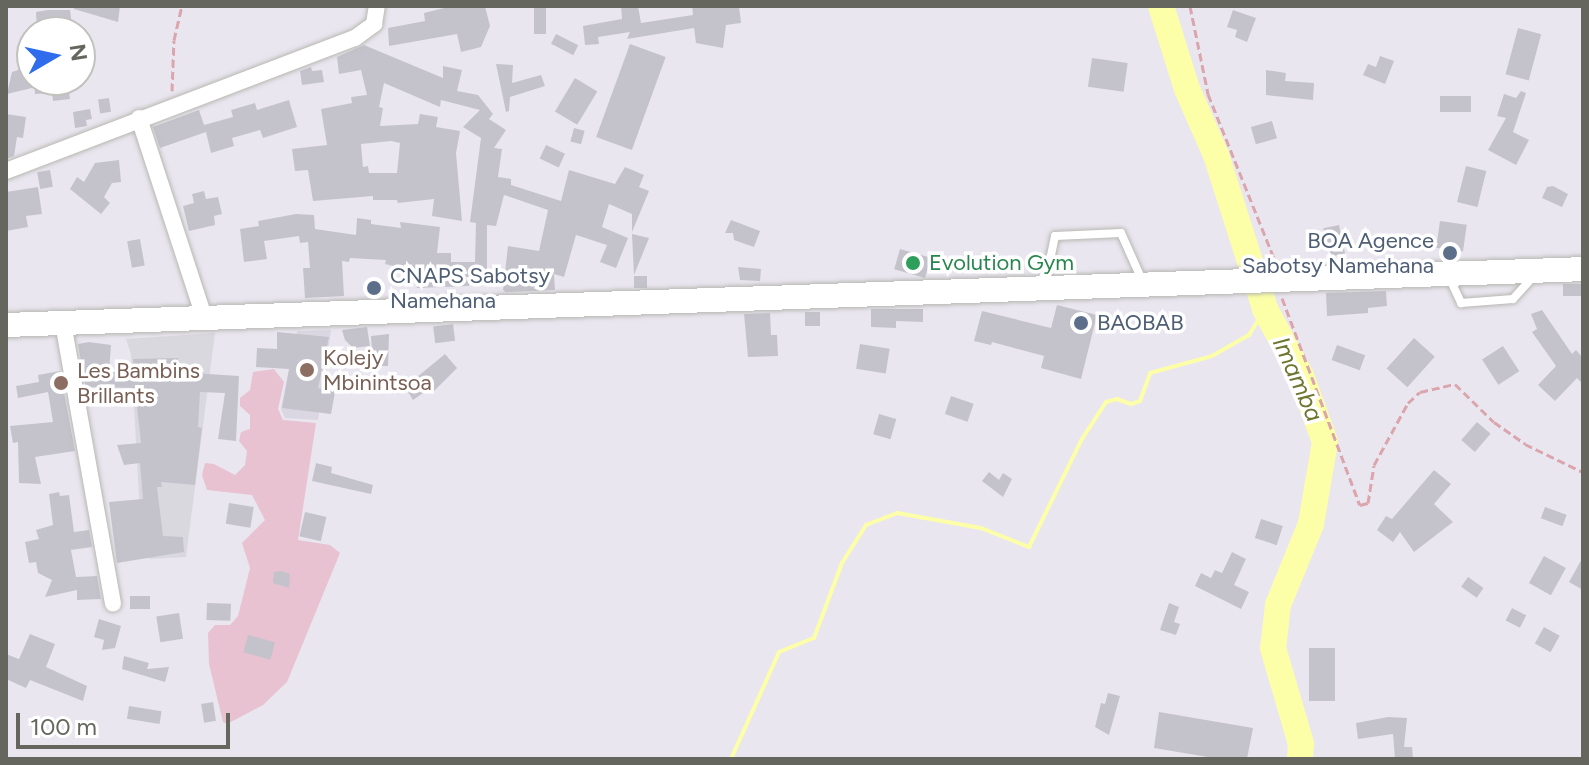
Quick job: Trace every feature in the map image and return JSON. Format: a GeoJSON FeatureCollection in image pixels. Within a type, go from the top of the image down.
{"type":"FeatureCollection","features":[{"type":"Feature","properties":{"kind":"main road"},"geometry":{"type":"LineString","coordinates":[[6,325],[1583,269]]}},
{"type":"Feature","properties":{"kind":"street"},"geometry":{"type":"LineString","coordinates":[[6,171],[355,38],[374,24],[378,6]]}},
{"type":"Feature","properties":{"kind":"street"},"geometry":{"type":"LineString","coordinates":[[139,118],[205,320]]}},
{"type":"Feature","properties":{"kind":"street"},"geometry":{"type":"LineString","coordinates":[[63,323],[113,604]]}},
{"type":"Feature","properties":{"kind":"lane"},"geometry":{"type":"LineString","coordinates":[[1044,289],[1055,236],[1121,233],[1145,286]]}},
{"type":"Feature","properties":{"kind":"path"},"geometry":{"type":"LineString","coordinates":[[171,107],[174,40],[182,6]]}},
{"type":"Feature","properties":{"kind":"path"},"geometry":{"type":"LineString","coordinates":[[1190,6],[1208,94],[1276,263],[1273,282],[1318,386],[1360,505],[1368,503],[1374,465],[1408,403],[1420,392],[1455,384],[1494,422],[1525,444],[1583,472]]}},
{"type":"Feature","properties":{"kind":"shaded area","name":"Kolejy Mbinintsoa"},"geometry":{"type":"Polygon","coordinates":[[[331,330],[318,420],[285,418],[281,409],[297,331],[331,330]]]}},
{"type":"Feature","properties":{"kind":"shaded area"},"geometry":{"type":"Polygon","coordinates":[[[215,333],[186,557],[149,559],[139,496],[131,354],[126,339],[215,333]]]}},
{"type":"Feature","properties":{"kind":"shaded area"},"geometry":{"type":"Polygon","coordinates":[[[274,369],[284,382],[278,409],[283,420],[316,423],[298,540],[330,545],[340,553],[287,682],[263,705],[227,724],[223,722],[209,664],[208,633],[215,625],[230,625],[238,616],[250,568],[242,543],[265,520],[252,495],[207,490],[202,475],[205,463],[214,464],[235,475],[245,465],[247,451],[239,441],[241,432],[250,429],[250,415],[240,406],[240,398],[250,390],[253,372],[274,369]]]}},
{"type":"Feature","properties":{"kind":"building"},"geometry":{"type":"Polygon","coordinates":[[[74,6],[120,6],[118,22],[74,9],[74,6]]]}},
{"type":"Feature","properties":{"kind":"building"},"geometry":{"type":"Polygon","coordinates":[[[452,6],[485,6],[490,26],[481,47],[461,52],[457,34],[389,46],[388,28],[425,21],[424,13],[452,6]]]}},
{"type":"Feature","properties":{"kind":"building"},"geometry":{"type":"Polygon","coordinates":[[[534,6],[546,6],[546,34],[534,34],[534,6]]]}},
{"type":"Feature","properties":{"kind":"building"},"geometry":{"type":"Polygon","coordinates":[[[621,6],[638,6],[641,23],[693,15],[692,6],[739,6],[741,23],[726,25],[723,48],[696,43],[694,28],[627,39],[630,32],[598,37],[599,44],[585,45],[583,26],[622,19],[621,6]]]}},
{"type":"Feature","properties":{"kind":"building"},"geometry":{"type":"Polygon","coordinates":[[[70,10],[71,16],[36,16],[36,12],[70,10]]]}},
{"type":"Feature","properties":{"kind":"building"},"geometry":{"type":"Polygon","coordinates":[[[1233,10],[1256,18],[1247,42],[1235,37],[1237,30],[1227,27],[1233,10]]]}},
{"type":"Feature","properties":{"kind":"building"},"geometry":{"type":"Polygon","coordinates":[[[1518,28],[1541,34],[1529,81],[1506,74],[1518,28]]]}},
{"type":"Feature","properties":{"kind":"building"},"geometry":{"type":"Polygon","coordinates":[[[556,34],[578,45],[573,55],[551,44],[556,34]]]}},
{"type":"Feature","properties":{"kind":"building"},"geometry":{"type":"Polygon","coordinates":[[[630,44],[666,57],[632,150],[596,137],[630,44]]]}},
{"type":"Feature","properties":{"kind":"building"},"geometry":{"type":"Polygon","coordinates":[[[364,45],[443,78],[443,66],[462,70],[457,91],[478,95],[493,114],[489,119],[506,130],[494,148],[502,149],[498,177],[511,179],[511,185],[561,201],[569,170],[615,184],[625,167],[644,175],[639,187],[649,191],[632,232],[632,214],[609,204],[602,227],[628,238],[616,268],[600,262],[607,245],[576,235],[564,277],[554,274],[555,290],[506,292],[503,290],[508,246],[539,251],[548,210],[504,195],[496,226],[487,225],[487,278],[469,280],[469,286],[417,288],[415,271],[385,264],[386,260],[350,258],[349,262],[342,261],[344,296],[305,298],[303,268],[310,268],[308,242],[300,243],[299,236],[264,241],[267,259],[244,262],[240,229],[259,226],[258,221],[296,214],[314,215],[315,229],[356,235],[357,218],[371,220],[371,224],[401,228],[400,222],[440,227],[437,253],[451,253],[451,262],[475,262],[476,223],[470,222],[481,138],[463,127],[480,110],[441,100],[440,107],[384,83],[379,107],[383,108],[380,126],[418,124],[420,114],[438,117],[436,127],[460,131],[456,153],[462,221],[432,216],[434,199],[398,203],[397,200],[373,200],[373,196],[313,201],[308,170],[295,171],[292,149],[327,145],[321,109],[352,103],[351,97],[367,95],[361,70],[339,74],[337,57],[364,45]],[[400,143],[361,144],[363,167],[368,166],[369,173],[397,173],[400,143]]]}},
{"type":"Feature","properties":{"kind":"building"},"geometry":{"type":"Polygon","coordinates":[[[1380,56],[1394,61],[1385,84],[1363,75],[1368,64],[1376,67],[1380,56]]]}},
{"type":"Feature","properties":{"kind":"building"},"geometry":{"type":"Polygon","coordinates":[[[1092,58],[1128,63],[1124,92],[1088,87],[1092,58]]]}},
{"type":"Feature","properties":{"kind":"building"},"geometry":{"type":"Polygon","coordinates":[[[496,64],[513,65],[512,83],[541,75],[545,86],[510,97],[509,111],[506,112],[496,64]]]}},
{"type":"Feature","properties":{"kind":"building"},"geometry":{"type":"Polygon","coordinates":[[[311,67],[312,71],[322,70],[324,82],[302,85],[300,71],[311,67]]]}},
{"type":"Feature","properties":{"kind":"building"},"geometry":{"type":"Polygon","coordinates":[[[1266,70],[1286,73],[1285,81],[1314,83],[1313,100],[1266,95],[1266,70]]]}},
{"type":"Feature","properties":{"kind":"building"},"geometry":{"type":"Polygon","coordinates":[[[16,71],[16,92],[7,94],[12,72],[16,71]]]}},
{"type":"Feature","properties":{"kind":"building"},"geometry":{"type":"Polygon","coordinates":[[[575,78],[597,91],[577,125],[555,111],[575,78]]]}},
{"type":"Feature","properties":{"kind":"building"},"geometry":{"type":"Polygon","coordinates":[[[1521,91],[1526,93],[1513,132],[1529,140],[1516,165],[1488,150],[1506,118],[1497,116],[1504,94],[1516,98],[1521,91]]]}},
{"type":"Feature","properties":{"kind":"building"},"geometry":{"type":"Polygon","coordinates":[[[52,96],[70,96],[70,99],[53,101],[52,96]]]}},
{"type":"Feature","properties":{"kind":"building"},"geometry":{"type":"Polygon","coordinates":[[[1440,96],[1471,96],[1471,112],[1440,112],[1440,96]]]}},
{"type":"Feature","properties":{"kind":"building"},"geometry":{"type":"Polygon","coordinates":[[[109,98],[111,112],[100,113],[98,100],[109,98]]]}},
{"type":"Feature","properties":{"kind":"building"},"geometry":{"type":"Polygon","coordinates":[[[289,100],[297,127],[263,138],[260,130],[232,138],[234,146],[211,153],[206,132],[160,148],[153,127],[199,110],[204,125],[233,117],[231,110],[255,103],[257,110],[289,100]]]}},
{"type":"Feature","properties":{"kind":"building"},"geometry":{"type":"Polygon","coordinates":[[[90,109],[92,119],[86,120],[87,126],[75,128],[73,112],[90,109]]]}},
{"type":"Feature","properties":{"kind":"building"},"geometry":{"type":"Polygon","coordinates":[[[6,114],[26,117],[23,138],[17,137],[14,156],[6,159],[6,114]]]}},
{"type":"Feature","properties":{"kind":"building"},"geometry":{"type":"Polygon","coordinates":[[[1272,121],[1277,138],[1256,144],[1251,127],[1272,121]]]}},
{"type":"Feature","properties":{"kind":"building"},"geometry":{"type":"Polygon","coordinates":[[[574,128],[585,131],[581,144],[570,142],[574,128]]]}},
{"type":"Feature","properties":{"kind":"building"},"geometry":{"type":"Polygon","coordinates":[[[546,145],[565,154],[559,167],[540,159],[546,145]]]}},
{"type":"Feature","properties":{"kind":"building"},"geometry":{"type":"Polygon","coordinates":[[[119,160],[121,182],[112,183],[104,197],[110,203],[101,214],[70,189],[77,177],[84,182],[95,163],[119,160]]]}},
{"type":"Feature","properties":{"kind":"building"},"geometry":{"type":"Polygon","coordinates":[[[1466,166],[1486,171],[1477,207],[1457,202],[1466,166]]]}},
{"type":"Feature","properties":{"kind":"building"},"geometry":{"type":"Polygon","coordinates":[[[50,170],[53,187],[40,189],[37,172],[50,170]]]}},
{"type":"Feature","properties":{"kind":"building"},"geometry":{"type":"Polygon","coordinates":[[[1553,186],[1568,194],[1562,207],[1542,198],[1547,187],[1553,186]]]}},
{"type":"Feature","properties":{"kind":"building"},"geometry":{"type":"Polygon","coordinates":[[[38,187],[42,214],[26,216],[28,227],[6,231],[6,192],[38,187]]]}},
{"type":"Feature","properties":{"kind":"building"},"geometry":{"type":"Polygon","coordinates":[[[204,191],[206,199],[218,197],[222,214],[214,216],[215,225],[189,231],[183,206],[194,203],[192,194],[204,191]]]}},
{"type":"Feature","properties":{"kind":"building"},"geometry":{"type":"Polygon","coordinates":[[[731,220],[760,231],[754,247],[734,240],[733,233],[725,233],[731,220]]]}},
{"type":"Feature","properties":{"kind":"building"},"geometry":{"type":"Polygon","coordinates":[[[1440,221],[1467,225],[1463,251],[1436,248],[1440,221]]]}},
{"type":"Feature","properties":{"kind":"building"},"geometry":{"type":"Polygon","coordinates":[[[1339,225],[1345,253],[1329,257],[1323,228],[1339,225]]]}},
{"type":"Feature","properties":{"kind":"building"},"geometry":{"type":"Polygon","coordinates":[[[632,234],[649,238],[634,275],[632,234]]]}},
{"type":"Feature","properties":{"kind":"building"},"geometry":{"type":"Polygon","coordinates":[[[140,239],[145,266],[132,268],[127,241],[140,239]]]}},
{"type":"Feature","properties":{"kind":"building","name":"Evolution Gym"},"geometry":{"type":"Polygon","coordinates":[[[900,249],[931,258],[925,278],[894,269],[900,249]]]}},
{"type":"Feature","properties":{"kind":"building"},"geometry":{"type":"Polygon","coordinates":[[[738,267],[761,269],[760,281],[740,280],[738,267]]]}},
{"type":"Feature","properties":{"kind":"building"},"geometry":{"type":"Polygon","coordinates":[[[634,276],[647,276],[647,288],[634,288],[634,276]]]}},
{"type":"Feature","properties":{"kind":"building"},"geometry":{"type":"Polygon","coordinates":[[[1563,284],[1583,284],[1583,296],[1563,296],[1563,284]]]}},
{"type":"Feature","properties":{"kind":"building"},"geometry":{"type":"Polygon","coordinates":[[[1386,291],[1387,306],[1368,308],[1368,313],[1327,316],[1326,293],[1386,291]]]}},
{"type":"Feature","properties":{"kind":"building"},"geometry":{"type":"Polygon","coordinates":[[[1057,305],[1097,315],[1081,379],[1041,368],[1044,356],[992,342],[991,345],[974,341],[982,311],[1051,328],[1057,305]]]}},
{"type":"Feature","properties":{"kind":"building"},"geometry":{"type":"Polygon","coordinates":[[[871,309],[923,309],[923,322],[896,321],[896,328],[871,327],[871,309]]]}},
{"type":"Feature","properties":{"kind":"building"},"geometry":{"type":"Polygon","coordinates":[[[1542,310],[1572,354],[1576,350],[1583,358],[1583,384],[1577,378],[1555,401],[1538,385],[1556,366],[1532,332],[1537,329],[1531,314],[1542,310]]]}},
{"type":"Feature","properties":{"kind":"building"},"geometry":{"type":"Polygon","coordinates":[[[805,312],[820,312],[820,326],[805,326],[805,312]]]}},
{"type":"Feature","properties":{"kind":"building"},"geometry":{"type":"Polygon","coordinates":[[[770,313],[771,335],[777,335],[778,356],[748,357],[744,314],[770,313]]]}},
{"type":"Feature","properties":{"kind":"building"},"geometry":{"type":"Polygon","coordinates":[[[453,324],[455,341],[435,343],[433,326],[453,324]]]}},
{"type":"Feature","properties":{"kind":"building"},"geometry":{"type":"Polygon","coordinates":[[[367,327],[370,346],[353,348],[345,340],[342,330],[367,327]]]}},
{"type":"Feature","properties":{"kind":"building","name":"Kolejy Mbinintsoa"},"geometry":{"type":"Polygon","coordinates":[[[277,332],[329,337],[318,388],[335,392],[331,414],[282,408],[289,369],[256,367],[257,348],[277,349],[277,332]]]}},
{"type":"Feature","properties":{"kind":"building"},"geometry":{"type":"Polygon","coordinates":[[[389,334],[388,366],[373,366],[371,336],[389,334]]]}},
{"type":"Feature","properties":{"kind":"building"},"geometry":{"type":"Polygon","coordinates":[[[1414,338],[1435,357],[1407,387],[1387,368],[1414,338]]]}},
{"type":"Feature","properties":{"kind":"building"},"geometry":{"type":"Polygon","coordinates":[[[78,344],[111,345],[109,372],[134,372],[133,359],[178,358],[177,372],[239,376],[236,441],[218,439],[225,393],[200,392],[198,427],[202,428],[195,485],[161,482],[162,487],[157,487],[163,536],[183,537],[184,552],[117,563],[109,502],[143,499],[140,463],[124,465],[117,445],[141,443],[135,388],[86,387],[86,390],[78,344]]]}},
{"type":"Feature","properties":{"kind":"building"},"geometry":{"type":"Polygon","coordinates":[[[860,344],[890,349],[886,373],[856,369],[860,344]]]}},
{"type":"Feature","properties":{"kind":"building"},"geometry":{"type":"Polygon","coordinates":[[[1337,345],[1365,355],[1360,370],[1332,360],[1337,345]]]}},
{"type":"Feature","properties":{"kind":"building"},"geometry":{"type":"Polygon","coordinates":[[[1503,346],[1519,371],[1498,385],[1482,360],[1503,346]]]}},
{"type":"Feature","properties":{"kind":"building"},"geometry":{"type":"Polygon","coordinates":[[[445,354],[457,368],[433,392],[429,389],[413,400],[405,387],[445,354]]]}},
{"type":"Feature","properties":{"kind":"building"},"geometry":{"type":"Polygon","coordinates":[[[60,371],[75,451],[35,457],[41,484],[19,483],[18,442],[13,443],[10,426],[53,422],[48,392],[18,398],[16,386],[39,382],[38,375],[60,371]]]}},
{"type":"Feature","properties":{"kind":"building"},"geometry":{"type":"Polygon","coordinates":[[[951,396],[974,404],[968,422],[945,414],[951,396]]]}},
{"type":"Feature","properties":{"kind":"building"},"geometry":{"type":"Polygon","coordinates":[[[879,414],[896,419],[891,439],[873,434],[879,414]]]}},
{"type":"Feature","properties":{"kind":"building"},"geometry":{"type":"Polygon","coordinates":[[[1477,422],[1491,434],[1475,452],[1461,440],[1477,422]]]}},
{"type":"Feature","properties":{"kind":"building"},"geometry":{"type":"Polygon","coordinates":[[[316,463],[332,467],[331,473],[373,485],[371,494],[312,481],[316,463]]]}},
{"type":"Feature","properties":{"kind":"building"},"geometry":{"type":"Polygon","coordinates":[[[1434,470],[1451,484],[1434,504],[1453,522],[1414,552],[1400,532],[1393,542],[1377,530],[1386,516],[1392,519],[1434,470]]]}},
{"type":"Feature","properties":{"kind":"building"},"geometry":{"type":"Polygon","coordinates":[[[989,472],[999,480],[1003,473],[1012,479],[1003,497],[982,481],[989,472]]]}},
{"type":"Feature","properties":{"kind":"building"},"geometry":{"type":"Polygon","coordinates":[[[59,492],[60,496],[69,495],[74,532],[89,530],[92,547],[71,550],[76,577],[97,576],[101,599],[77,600],[77,590],[45,597],[52,580],[38,573],[36,562],[29,563],[25,542],[39,539],[36,530],[53,525],[49,494],[59,492]]]}},
{"type":"Feature","properties":{"kind":"building"},"geometry":{"type":"Polygon","coordinates":[[[229,503],[254,507],[250,528],[226,524],[229,503]]]}},
{"type":"Feature","properties":{"kind":"building"},"geometry":{"type":"Polygon","coordinates":[[[1545,507],[1567,515],[1563,526],[1541,518],[1545,507]]]}},
{"type":"Feature","properties":{"kind":"building"},"geometry":{"type":"Polygon","coordinates":[[[305,512],[326,517],[321,541],[299,536],[305,512]]]}},
{"type":"Feature","properties":{"kind":"building"},"geometry":{"type":"Polygon","coordinates":[[[1261,519],[1283,526],[1277,545],[1255,538],[1261,519]]]}},
{"type":"Feature","properties":{"kind":"building"},"geometry":{"type":"Polygon","coordinates":[[[1232,552],[1246,559],[1234,585],[1249,592],[1241,609],[1195,586],[1201,573],[1211,578],[1215,570],[1222,573],[1232,552]]]}},
{"type":"Feature","properties":{"kind":"building"},"geometry":{"type":"Polygon","coordinates":[[[1544,556],[1566,568],[1551,595],[1529,583],[1544,556]]]}},
{"type":"Feature","properties":{"kind":"building"},"geometry":{"type":"Polygon","coordinates":[[[1583,557],[1583,590],[1569,582],[1583,557]]]}},
{"type":"Feature","properties":{"kind":"building"},"geometry":{"type":"Polygon","coordinates":[[[274,572],[290,574],[289,588],[273,583],[274,572]]]}},
{"type":"Feature","properties":{"kind":"building"},"geometry":{"type":"Polygon","coordinates":[[[1468,577],[1484,588],[1477,598],[1461,587],[1468,577]]]}},
{"type":"Feature","properties":{"kind":"building"},"geometry":{"type":"Polygon","coordinates":[[[130,596],[150,596],[150,609],[130,609],[130,596]]]}},
{"type":"Feature","properties":{"kind":"building"},"geometry":{"type":"Polygon","coordinates":[[[207,603],[231,604],[230,621],[206,620],[207,603]]]}},
{"type":"Feature","properties":{"kind":"building"},"geometry":{"type":"Polygon","coordinates":[[[1169,603],[1179,607],[1174,622],[1180,624],[1176,635],[1160,630],[1169,603]]]}},
{"type":"Feature","properties":{"kind":"building"},"geometry":{"type":"Polygon","coordinates":[[[1512,608],[1526,615],[1520,628],[1506,620],[1512,608]]]}},
{"type":"Feature","properties":{"kind":"building"},"geometry":{"type":"Polygon","coordinates":[[[179,613],[183,639],[160,642],[156,617],[179,613]]]}},
{"type":"Feature","properties":{"kind":"building"},"geometry":{"type":"Polygon","coordinates":[[[99,619],[121,626],[115,648],[102,650],[104,640],[94,637],[99,619]]]}},
{"type":"Feature","properties":{"kind":"building"},"geometry":{"type":"Polygon","coordinates":[[[1544,627],[1560,636],[1551,652],[1535,644],[1544,627]]]}},
{"type":"Feature","properties":{"kind":"building"},"geometry":{"type":"Polygon","coordinates":[[[30,634],[55,644],[46,667],[87,686],[83,701],[30,680],[26,688],[6,679],[6,654],[19,659],[30,634]]]}},
{"type":"Feature","properties":{"kind":"building"},"geometry":{"type":"Polygon","coordinates":[[[248,635],[275,642],[270,660],[243,652],[248,635]]]}},
{"type":"Feature","properties":{"kind":"building"},"geometry":{"type":"Polygon","coordinates":[[[1309,648],[1335,648],[1335,701],[1309,701],[1309,648]]]}},
{"type":"Feature","properties":{"kind":"building"},"geometry":{"type":"Polygon","coordinates":[[[124,656],[149,663],[147,669],[169,667],[165,682],[122,669],[124,656]]]}},
{"type":"Feature","properties":{"kind":"building"},"geometry":{"type":"Polygon","coordinates":[[[1108,693],[1120,696],[1109,735],[1095,727],[1101,703],[1105,704],[1108,693]]]}},
{"type":"Feature","properties":{"kind":"building"},"geometry":{"type":"Polygon","coordinates":[[[213,702],[216,721],[204,723],[201,704],[213,702]]]}},
{"type":"Feature","properties":{"kind":"building"},"geometry":{"type":"Polygon","coordinates":[[[129,706],[162,711],[160,724],[127,719],[129,706]]]}},
{"type":"Feature","properties":{"kind":"building"},"geometry":{"type":"Polygon","coordinates":[[[1159,712],[1253,728],[1247,759],[1220,759],[1154,748],[1159,712]]]}},
{"type":"Feature","properties":{"kind":"building"},"geometry":{"type":"Polygon","coordinates":[[[1388,717],[1407,718],[1404,747],[1412,747],[1413,759],[1395,759],[1393,734],[1358,739],[1356,723],[1388,717]]]}},
{"type":"Feature","properties":{"kind":"waterway","name":"Imamba"},"geometry":{"type":"LineString","coordinates":[[1161,6],[1187,89],[1216,155],[1265,309],[1301,376],[1325,442],[1311,524],[1278,605],[1273,648],[1301,744],[1300,759]]}},
{"type":"Feature","properties":{"kind":"waterway"},"geometry":{"type":"LineString","coordinates":[[731,759],[779,652],[814,638],[842,563],[866,525],[897,513],[981,528],[1029,547],[1082,439],[1106,402],[1117,399],[1131,404],[1140,401],[1150,373],[1212,356],[1249,335],[1265,309]]}},
{"type":"Feature","properties":{"kind":"place","name":"BOA Agence Sabotsy Namehana"},"geometry":{"type":"Point","coordinates":[1450,253]}},
{"type":"Feature","properties":{"kind":"place","name":"Evolution Gym"},"geometry":{"type":"Point","coordinates":[913,263]}},
{"type":"Feature","properties":{"kind":"place","name":"CNAPS Sabotsy Namehana"},"geometry":{"type":"Point","coordinates":[374,288]}},
{"type":"Feature","properties":{"kind":"place","name":"BAOBAB"},"geometry":{"type":"Point","coordinates":[1081,323]}},
{"type":"Feature","properties":{"kind":"place","name":"Kolejy Mbinintsoa"},"geometry":{"type":"Point","coordinates":[307,370]}},
{"type":"Feature","properties":{"kind":"place","name":"Les Bambins Brillants"},"geometry":{"type":"Point","coordinates":[61,383]}}]}
